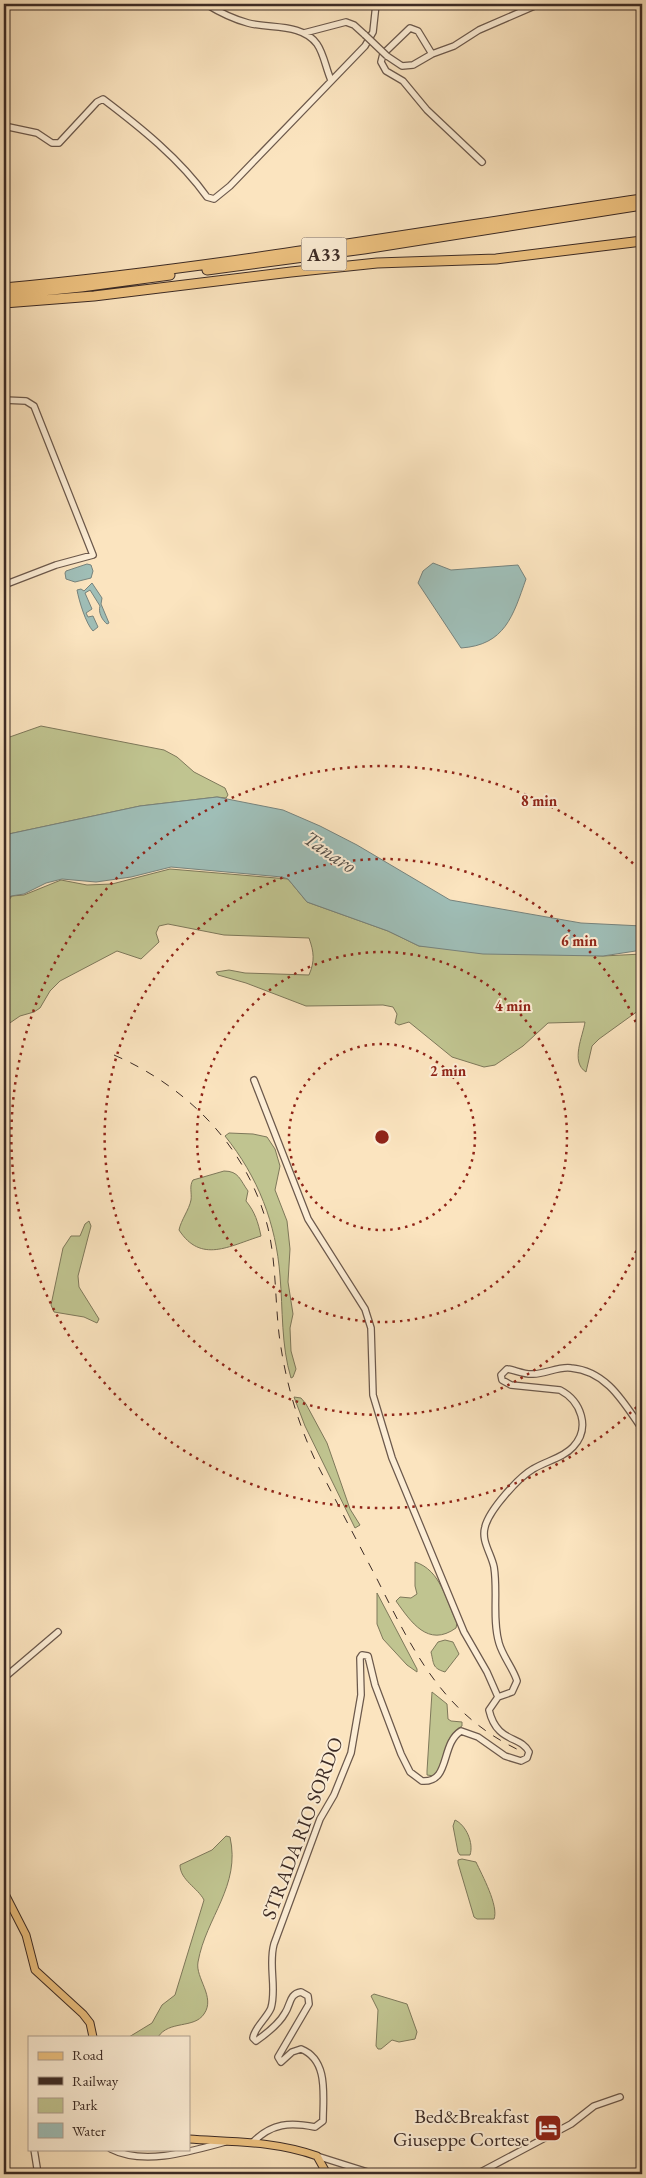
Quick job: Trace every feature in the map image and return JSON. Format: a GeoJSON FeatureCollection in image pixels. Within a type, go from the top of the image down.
{"type":"FeatureCollection","features":[{"type":"Feature","properties":{"kind":"highway","name":"A33"},"geometry":{"type":"LineString","coordinates":[[4,288],[80,281],[255,257],[642,199]]}},
{"type":"Feature","properties":{"kind":"highway","name":"A33"},"geometry":{"type":"LineString","coordinates":[[4,295],[81,287],[364,249],[642,205]]}},
{"type":"Feature","properties":{"kind":"highway"},"geometry":{"type":"LineString","coordinates":[[4,303],[94,296],[377,263],[496,259],[642,241]]}},
{"type":"Feature","properties":{"kind":"main road"},"geometry":{"type":"LineString","coordinates":[[4,1892],[26,1935],[35,1970],[83,2014],[90,2023],[93,2036]]}},
{"type":"Feature","properties":{"kind":"main road"},"geometry":{"type":"LineString","coordinates":[[190,2139],[252,2142],[285,2146],[317,2156],[328,2174]]}},
{"type":"Feature","properties":{"kind":"street"},"geometry":{"type":"LineString","coordinates":[[206,4],[215,10],[243,21],[304,33],[317,44],[330,80]]}},
{"type":"Feature","properties":{"kind":"street"},"geometry":{"type":"LineString","coordinates":[[4,126],[38,133],[52,143],[59,143],[97,102],[103,99],[147,135],[194,180],[206,198],[214,199],[230,186],[371,38],[376,4]]}},
{"type":"Feature","properties":{"kind":"street"},"geometry":{"type":"LineString","coordinates":[[304,33],[346,22],[354,25],[394,62],[406,67],[454,46],[479,30],[539,4]]}},
{"type":"Feature","properties":{"kind":"street"},"geometry":{"type":"LineString","coordinates":[[432,54],[416,30],[410,28],[403,32],[384,54],[381,62],[386,71],[405,84],[426,110],[482,162]]}},
{"type":"Feature","properties":{"kind":"street"},"geometry":{"type":"LineString","coordinates":[[4,400],[26,401],[34,406],[93,555],[56,565],[4,585]]}},
{"type":"Feature","properties":{"kind":"street"},"geometry":{"type":"LineString","coordinates":[[254,1080],[308,1220],[365,1309],[370,1328],[373,1394],[392,1458],[464,1632],[487,1672],[498,1697],[512,1692],[517,1681],[499,1643],[494,1568],[485,1541],[486,1523],[493,1510],[524,1475],[572,1448],[578,1441],[582,1426],[580,1411],[574,1401],[560,1390],[511,1385],[502,1380],[501,1375],[507,1369],[531,1375],[572,1368],[590,1374],[604,1381],[617,1393],[642,1429]]}},
{"type":"Feature","properties":{"kind":"street"},"geometry":{"type":"LineString","coordinates":[[4,1678],[58,1632]]}},
{"type":"Feature","properties":{"kind":"street","name":"STRADA RIO SORDO"},"geometry":{"type":"LineString","coordinates":[[252,2142],[264,2132],[273,2128],[297,2124],[315,2128],[323,2121],[324,2084],[321,2071],[314,2057],[301,2049],[292,2052],[281,2062],[278,2057],[309,2004],[308,1996],[297,1992],[290,1998],[286,2013],[274,2026],[256,2041],[253,2035],[266,2018],[272,2004],[274,1944],[320,1819],[334,1795],[351,1753],[361,1695],[360,1658],[365,1654],[370,1660],[375,1684],[401,1754],[410,1772],[422,1781],[432,1781],[440,1775],[452,1739],[462,1731],[478,1737],[505,1756],[521,1761],[527,1758],[530,1752],[527,1748],[501,1733],[492,1721],[489,1710],[498,1697]]}},
{"type":"Feature","properties":{"kind":"street"},"geometry":{"type":"LineString","coordinates":[[477,2174],[571,2124],[594,2106],[620,2097]]}},
{"type":"Feature","properties":{"kind":"street"},"geometry":{"type":"LineString","coordinates":[[199,2150],[202,2146],[202,2140]]}},
{"type":"Feature","properties":{"kind":"street"},"geometry":{"type":"LineString","coordinates":[[190,2152],[202,2140]]}},
{"type":"Feature","properties":{"kind":"street"},"geometry":{"type":"LineString","coordinates":[[114,2150],[131,2157],[190,2152],[226,2142]]}},
{"type":"Feature","properties":{"kind":"street"},"geometry":{"type":"LineString","coordinates":[[34,2150],[38,2174]]}},
{"type":"Feature","properties":{"kind":"street"},"geometry":{"type":"LineString","coordinates":[[317,2156],[374,2174]]}},
{"type":"Feature","properties":{"kind":"green space"},"geometry":{"type":"Polygon","coordinates":[[[41,726],[164,750],[177,757],[194,772],[225,788],[228,795],[226,798],[217,797],[140,806],[4,835],[4,739],[41,726]]]}},
{"type":"Feature","properties":{"kind":"green space"},"geometry":{"type":"Polygon","coordinates":[[[170,869],[288,879],[307,902],[388,931],[419,946],[603,956],[642,954],[642,1008],[592,1046],[586,1072],[581,1068],[578,1055],[585,1022],[548,1023],[523,1046],[495,1065],[484,1067],[452,1057],[409,1022],[399,1025],[395,1023],[397,1014],[393,1007],[383,1005],[306,1006],[246,983],[218,975],[216,972],[229,970],[245,973],[309,975],[313,956],[309,938],[224,935],[168,924],[159,926],[156,933],[159,942],[141,959],[117,951],[60,981],[50,991],[40,1008],[20,1016],[4,1027],[4,906],[12,896],[24,895],[61,880],[87,885],[112,884],[170,869]]]}},
{"type":"Feature","properties":{"kind":"green space"},"geometry":{"type":"Polygon","coordinates":[[[229,1133],[253,1134],[267,1137],[275,1149],[280,1166],[275,1190],[287,1221],[290,1249],[288,1282],[293,1314],[290,1328],[291,1351],[296,1369],[291,1378],[284,1340],[278,1256],[270,1219],[256,1184],[225,1136],[229,1133]]]}},
{"type":"Feature","properties":{"kind":"green space"},"geometry":{"type":"Polygon","coordinates":[[[224,1171],[236,1174],[248,1191],[246,1201],[256,1217],[261,1236],[216,1250],[197,1247],[179,1230],[189,1208],[192,1182],[193,1180],[224,1171]]]}},
{"type":"Feature","properties":{"kind":"green space"},"geometry":{"type":"Polygon","coordinates":[[[89,1221],[91,1226],[78,1276],[79,1287],[99,1319],[97,1323],[84,1317],[54,1312],[51,1305],[63,1248],[71,1236],[80,1236],[85,1224],[89,1221]]]}},
{"type":"Feature","properties":{"kind":"green space"},"geometry":{"type":"Polygon","coordinates":[[[294,1397],[301,1398],[306,1404],[327,1443],[350,1509],[360,1525],[355,1528],[305,1426],[294,1397]]]}},
{"type":"Feature","properties":{"kind":"green space"},"geometry":{"type":"Polygon","coordinates":[[[415,1562],[431,1572],[442,1587],[457,1623],[456,1628],[437,1635],[429,1634],[414,1624],[396,1601],[400,1597],[411,1598],[417,1594],[415,1562]]]}},
{"type":"Feature","properties":{"kind":"green space"},"geometry":{"type":"Polygon","coordinates":[[[377,1593],[417,1672],[407,1665],[383,1639],[377,1624],[377,1593]]]}},
{"type":"Feature","properties":{"kind":"green space"},"geometry":{"type":"Polygon","coordinates":[[[445,1640],[453,1642],[459,1654],[445,1672],[433,1663],[431,1652],[438,1642],[445,1640]]]}},
{"type":"Feature","properties":{"kind":"green space"},"geometry":{"type":"Polygon","coordinates":[[[432,1692],[447,1704],[448,1719],[462,1722],[462,1726],[451,1736],[434,1776],[427,1775],[432,1692]]]}},
{"type":"Feature","properties":{"kind":"green space"},"geometry":{"type":"Polygon","coordinates":[[[455,1820],[466,1830],[471,1845],[470,1855],[460,1855],[458,1852],[453,1826],[455,1820]]]}},
{"type":"Feature","properties":{"kind":"green space"},"geometry":{"type":"Polygon","coordinates":[[[226,1836],[230,1837],[231,1871],[227,1886],[202,1946],[198,1962],[199,1974],[207,1994],[207,2008],[200,2019],[168,2028],[159,2036],[131,2036],[152,2023],[162,2005],[175,1995],[204,1900],[186,1880],[180,1865],[212,1850],[226,1836]]]}},
{"type":"Feature","properties":{"kind":"green space"},"geometry":{"type":"Polygon","coordinates":[[[458,1860],[476,1862],[492,1899],[495,1913],[494,1919],[477,1919],[474,1917],[458,1863],[458,1860]]]}},
{"type":"Feature","properties":{"kind":"green space"},"geometry":{"type":"Polygon","coordinates":[[[374,1994],[407,2004],[417,2032],[415,2039],[399,2042],[392,2040],[381,2049],[378,2049],[376,2046],[378,2010],[371,1996],[374,1994]]]}},
{"type":"Feature","properties":{"kind":"water"},"geometry":{"type":"Polygon","coordinates":[[[433,563],[451,570],[518,565],[526,579],[517,605],[505,626],[497,635],[476,646],[461,648],[418,583],[423,571],[433,563]]]}},
{"type":"Feature","properties":{"kind":"water"},"geometry":{"type":"Polygon","coordinates":[[[87,564],[91,565],[93,571],[91,578],[75,582],[66,579],[66,571],[87,564]]]}},
{"type":"Feature","properties":{"kind":"water"},"geometry":{"type":"Polygon","coordinates":[[[92,583],[102,598],[101,604],[109,623],[107,624],[102,618],[100,606],[90,590],[85,593],[92,609],[86,613],[88,617],[93,616],[98,627],[93,631],[85,618],[77,590],[81,589],[84,591],[92,583]]]}},
{"type":"Feature","properties":{"kind":"water","name":"Tanaro"},"geometry":{"type":"Polygon","coordinates":[[[217,797],[283,810],[320,826],[357,845],[450,900],[581,923],[642,926],[642,950],[603,956],[483,954],[419,946],[388,931],[307,902],[288,879],[282,877],[171,867],[131,877],[96,882],[62,879],[46,883],[24,894],[11,896],[4,904],[4,835],[140,806],[217,797]]]}},
{"type":"Feature","properties":{"kind":"railway"},"geometry":{"type":"LineString","coordinates":[[114,1055],[141,1068],[166,1084],[190,1103],[230,1147],[246,1172],[259,1199],[271,1241],[279,1334],[288,1384],[303,1432],[317,1464],[404,1632],[434,1680],[472,1720],[496,1737],[523,1752]]}},
{"type":"Feature","properties":{"kind":"place","name":"Bed&Breakfast Giuseppe Cortese"},"geometry":{"type":"Point","coordinates":[548,2128]}}]}
